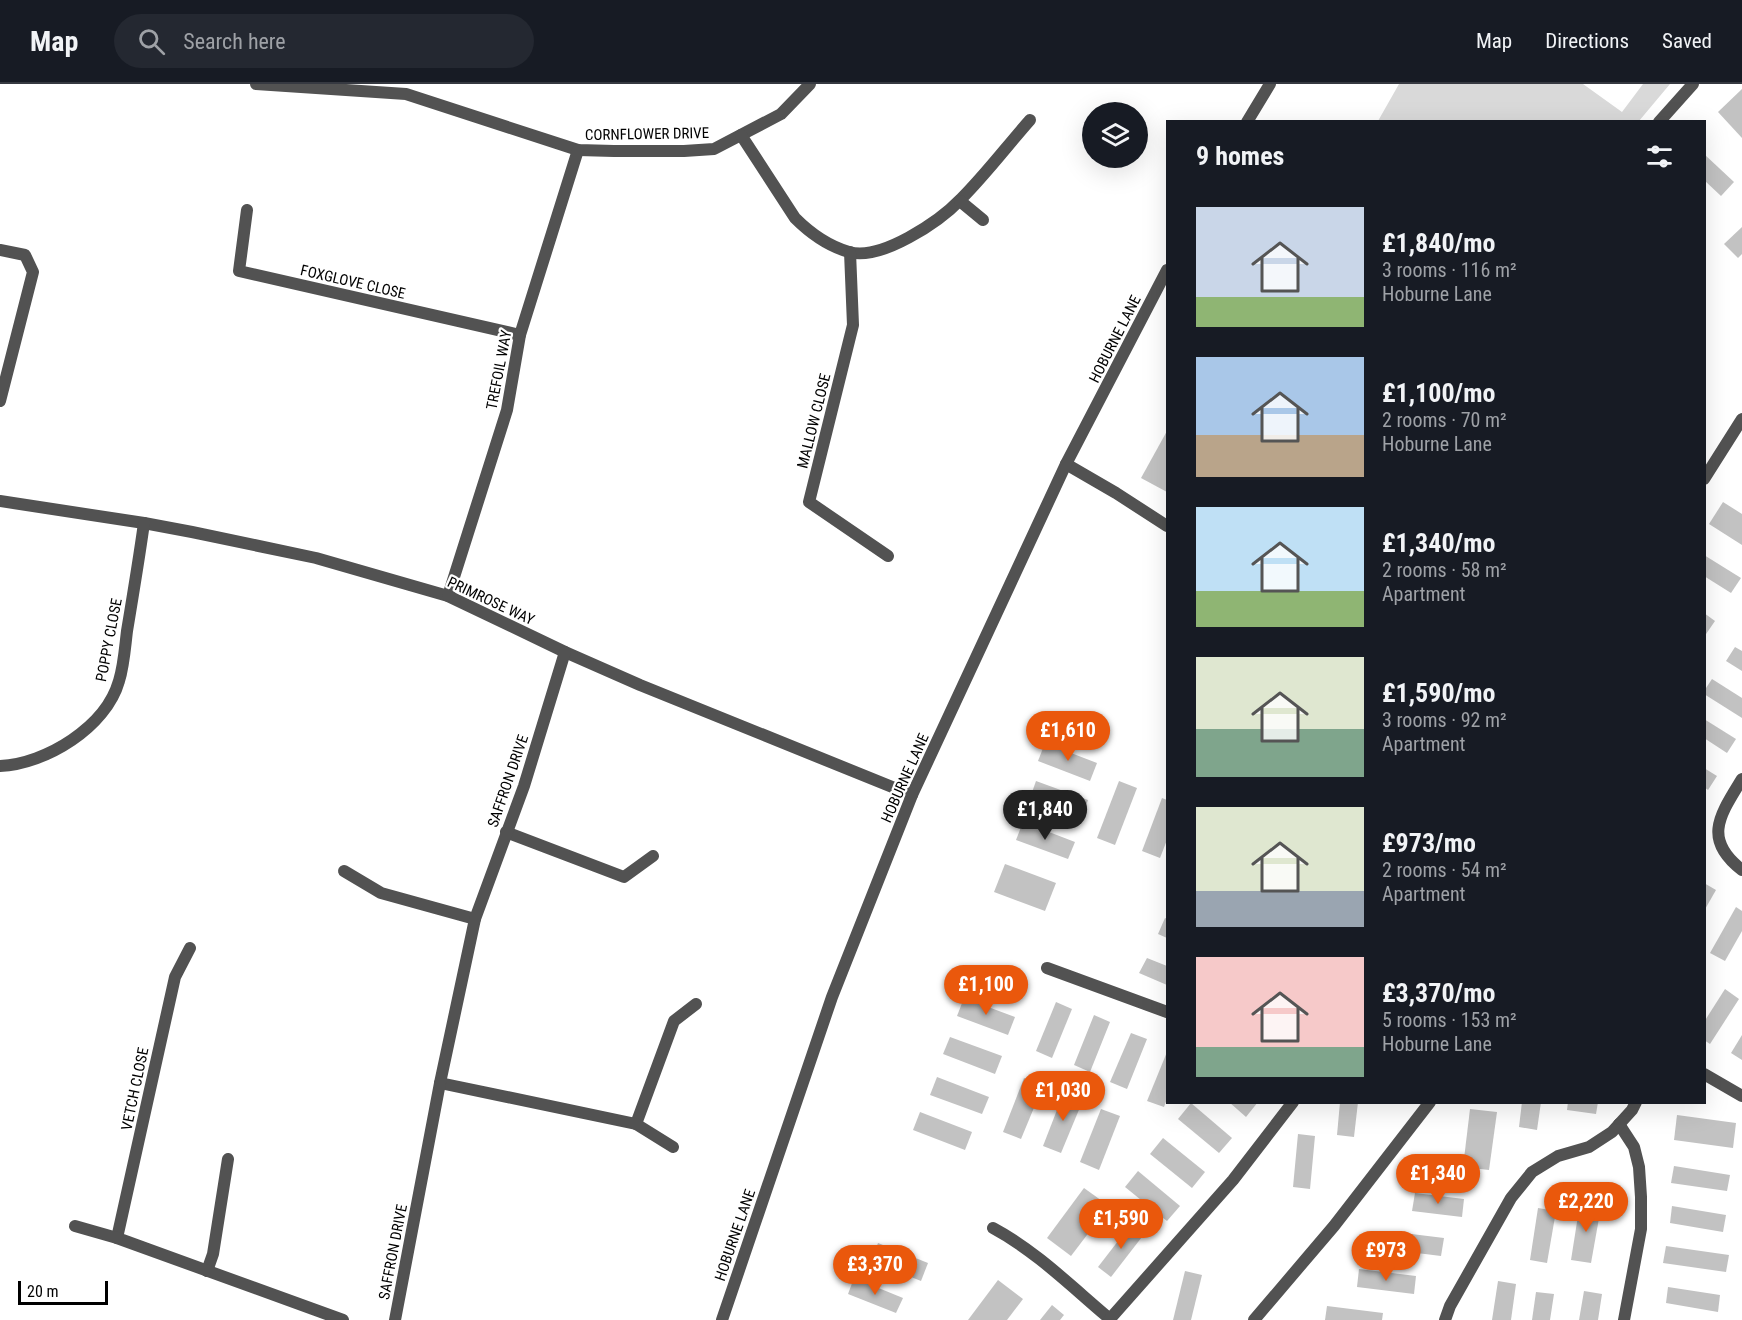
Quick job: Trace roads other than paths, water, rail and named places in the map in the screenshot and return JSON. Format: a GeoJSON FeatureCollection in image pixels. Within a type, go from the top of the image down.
{"type":"FeatureCollection","features":[{"type":"Feature","properties":{"kind":"street","name":"CORNFLOWER DRIVE"},"geometry":{"type":"LineString","coordinates":[[256,84],[406,94],[578,150],[614,152],[714,149],[781,114],[810,84]]}},
{"type":"Feature","properties":{"kind":"street"},"geometry":{"type":"LineString","coordinates":[[1248,120],[1270,84]]}},
{"type":"Feature","properties":{"kind":"street"},"geometry":{"type":"LineString","coordinates":[[1661,120],[1693,84]]}},
{"type":"Feature","properties":{"kind":"street"},"geometry":{"type":"LineString","coordinates":[[741,135],[795,218],[817,238],[850,252],[872,252],[892,247],[930,224],[960,201],[1030,120]]}},
{"type":"Feature","properties":{"kind":"street","name":"TREFOIL WAY"},"geometry":{"type":"LineString","coordinates":[[448,596],[507,410],[520,335],[578,150]]}},
{"type":"Feature","properties":{"kind":"street"},"geometry":{"type":"LineString","coordinates":[[960,201],[983,220]]}},
{"type":"Feature","properties":{"kind":"street","name":"FOXGLOVE CLOSE"},"geometry":{"type":"LineString","coordinates":[[247,210],[239,271],[520,335]]}},
{"type":"Feature","properties":{"kind":"street"},"geometry":{"type":"LineString","coordinates":[[0,250],[25,255],[33,272],[0,401]]}},
{"type":"Feature","properties":{"kind":"street","name":"MALLOW CLOSE"},"geometry":{"type":"LineString","coordinates":[[850,252],[853,325],[809,502],[888,556]]}},
{"type":"Feature","properties":{"kind":"street","name":"HOBURNE LANE"},"geometry":{"type":"LineString","coordinates":[[722,1320],[832,996],[912,795],[1066,464],[1166,272]]}},
{"type":"Feature","properties":{"kind":"street"},"geometry":{"type":"LineString","coordinates":[[1706,476],[1742,419]]}},
{"type":"Feature","properties":{"kind":"street"},"geometry":{"type":"LineString","coordinates":[[1066,464],[1166,525]]}},
{"type":"Feature","properties":{"kind":"street","name":"PRIMROSE WAY"},"geometry":{"type":"LineString","coordinates":[[0,501],[144,522],[316,558],[448,596],[640,685],[912,795]]}},
{"type":"Feature","properties":{"kind":"street","name":"POPPY CLOSE"},"geometry":{"type":"LineString","coordinates":[[0,766],[16,766],[31,761],[68,743],[93,723],[108,706],[119,681],[144,522]]}},
{"type":"Feature","properties":{"kind":"street","name":"SAFFRON DRIVE"},"geometry":{"type":"LineString","coordinates":[[395,1320],[440,1083],[475,919],[524,786],[565,652]]}},
{"type":"Feature","properties":{"kind":"street"},"geometry":{"type":"LineString","coordinates":[[1742,779],[1719,819],[1718,842],[1728,860],[1742,870]]}},
{"type":"Feature","properties":{"kind":"street"},"geometry":{"type":"LineString","coordinates":[[506,832],[624,878],[652,856]]}},
{"type":"Feature","properties":{"kind":"street"},"geometry":{"type":"LineString","coordinates":[[344,871],[381,893],[475,919]]}},
{"type":"Feature","properties":{"kind":"street","name":"VETCH CLOSE"},"geometry":{"type":"LineString","coordinates":[[117,1238],[175,977],[190,948]]}},
{"type":"Feature","properties":{"kind":"street"},"geometry":{"type":"LineString","coordinates":[[1047,968],[1166,1012]]}},
{"type":"Feature","properties":{"kind":"street"},"geometry":{"type":"LineString","coordinates":[[636,1124],[674,1021],[696,1004]]}},
{"type":"Feature","properties":{"kind":"street"},"geometry":{"type":"LineString","coordinates":[[1706,1075],[1742,1096]]}},
{"type":"Feature","properties":{"kind":"street"},"geometry":{"type":"LineString","coordinates":[[440,1083],[636,1124],[673,1147]]}},
{"type":"Feature","properties":{"kind":"street"},"geometry":{"type":"LineString","coordinates":[[993,1228],[1011,1238],[1040,1260],[1110,1320],[1233,1180],[1291,1104]]}},
{"type":"Feature","properties":{"kind":"street"},"geometry":{"type":"LineString","coordinates":[[1254,1320],[1334,1226],[1428,1104]]}},
{"type":"Feature","properties":{"kind":"street"},"geometry":{"type":"LineString","coordinates":[[1445,1320],[1450,1306],[1511,1198],[1532,1172],[1558,1156],[1590,1147],[1612,1132],[1635,1104]]}},
{"type":"Feature","properties":{"kind":"street"},"geometry":{"type":"LineString","coordinates":[[1619,1124],[1634,1147],[1639,1167],[1641,1197],[1641,1229],[1624,1320]]}},
{"type":"Feature","properties":{"kind":"street"},"geometry":{"type":"LineString","coordinates":[[207,1271],[213,1254],[228,1159]]}},
{"type":"Feature","properties":{"kind":"street"},"geometry":{"type":"LineString","coordinates":[[75,1226],[117,1238],[342,1320]]}}]}
